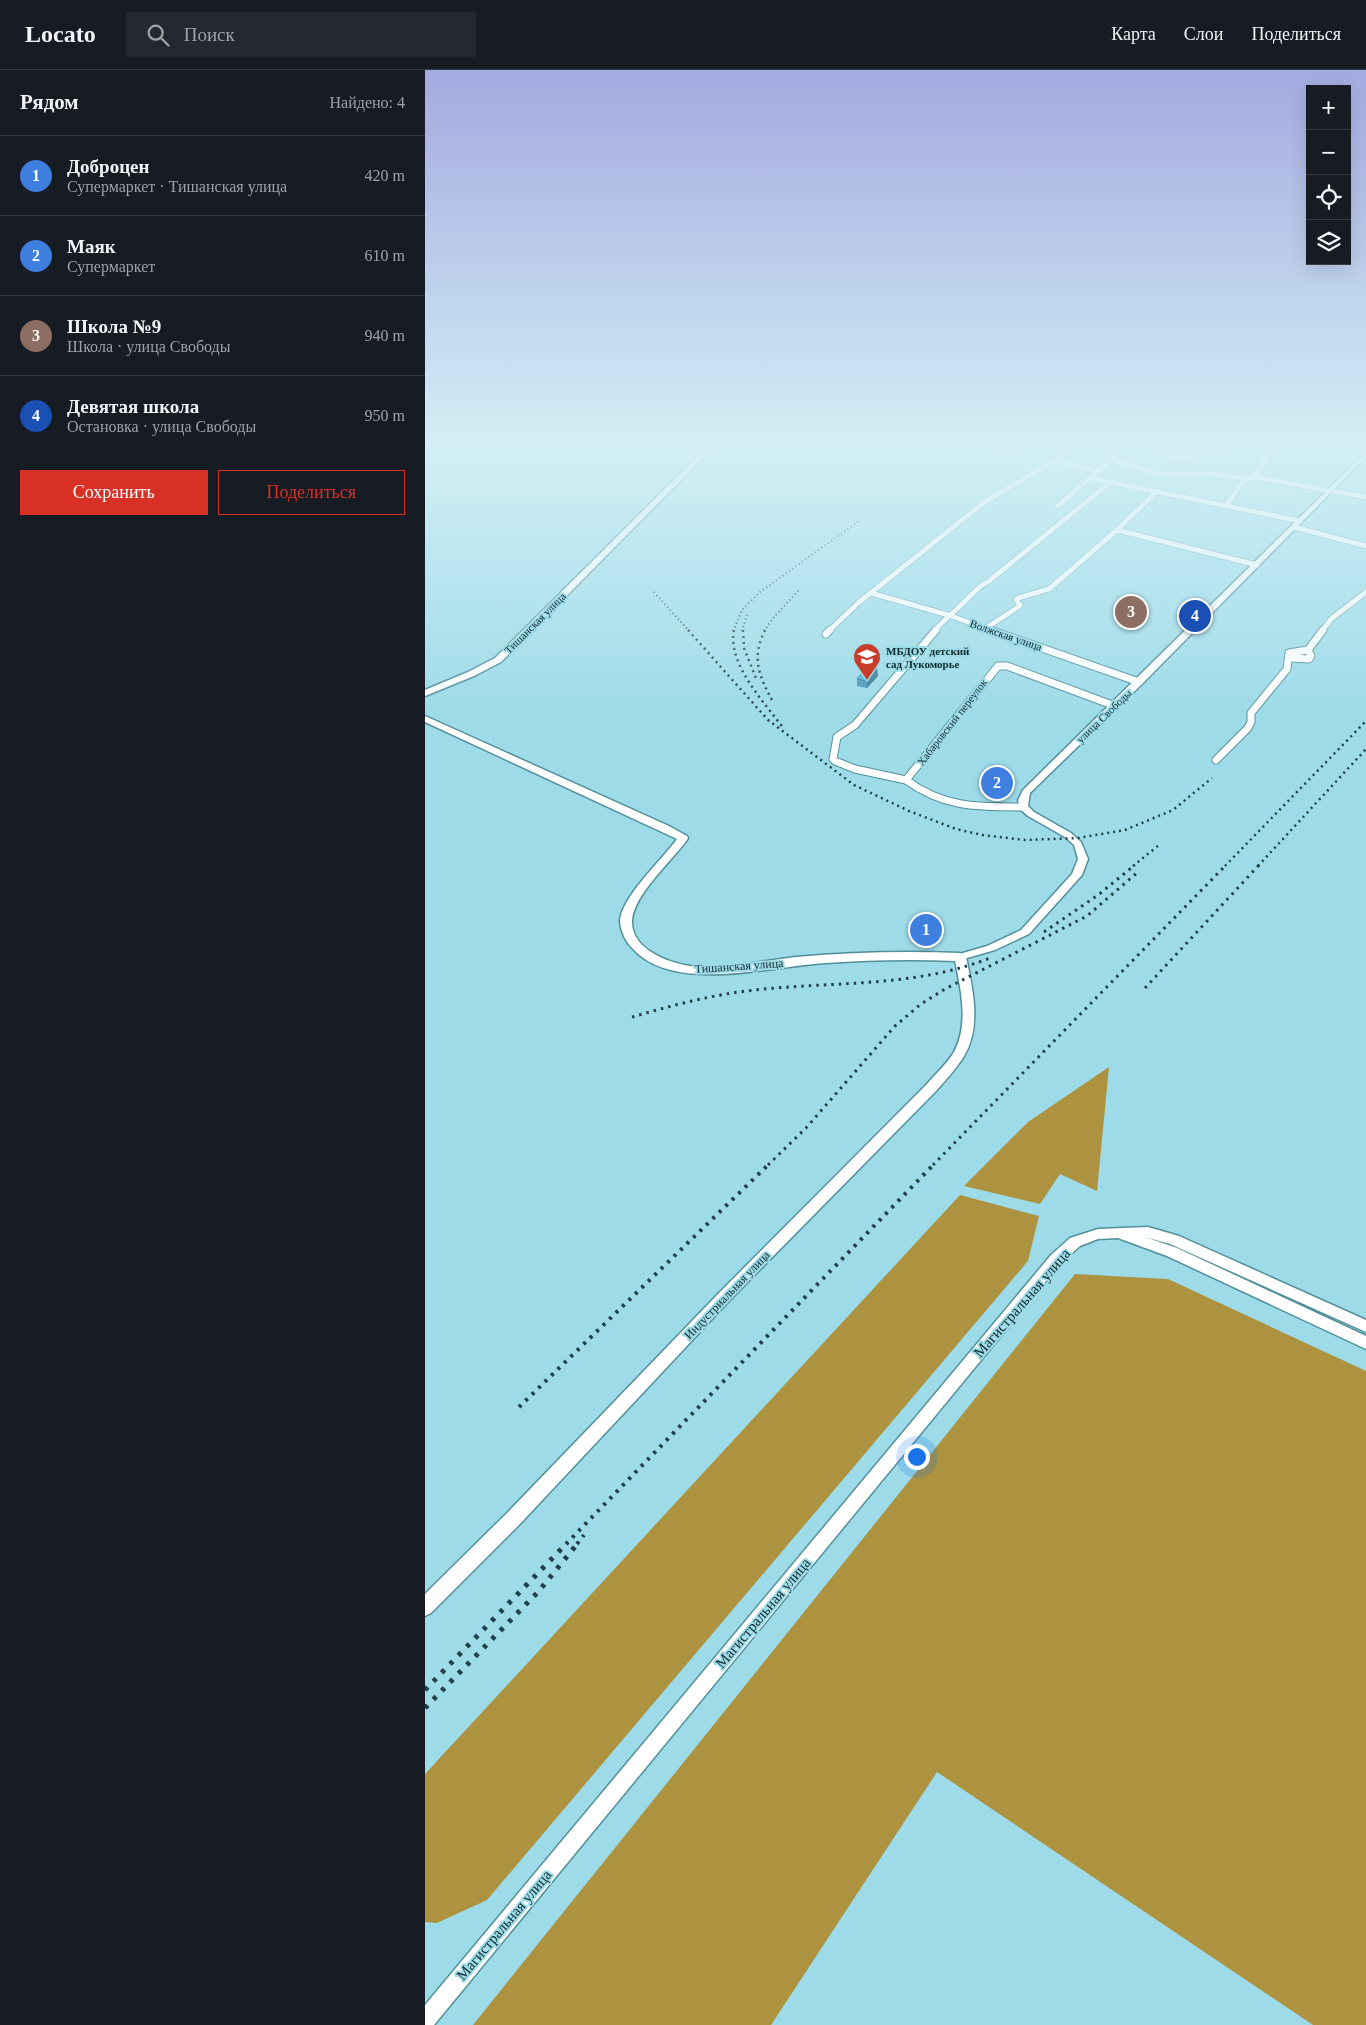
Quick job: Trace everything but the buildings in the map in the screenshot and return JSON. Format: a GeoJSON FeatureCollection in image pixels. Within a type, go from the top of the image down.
{"type":"FeatureCollection","features":[{"type":"Feature","properties":{"kind":"main road","name":"Тишанская улица"},"geometry":{"type":"LineString","coordinates":[[425,693],[471,674],[498,660],[622,536]]}},
{"type":"Feature","properties":{"kind":"main road","name":"Тишанская улица"},"geometry":{"type":"LineString","coordinates":[[425,719],[665,828],[683,838],[630,907],[627,922],[631,939],[645,954],[658,961],[691,970],[726,969],[797,961],[904,956],[960,957]]}},
{"type":"Feature","properties":{"kind":"main road","name":"Индустриальная улица"},"geometry":{"type":"LineString","coordinates":[[425,1606],[513,1519],[724,1297],[931,1088],[959,1053],[969,1029],[967,997],[960,957]]}},
{"type":"Feature","properties":{"kind":"street"},"geometry":{"type":"LineString","coordinates":[[826,634],[871,593],[943,536]]}},
{"type":"Feature","properties":{"kind":"street"},"geometry":{"type":"LineString","coordinates":[[960,957],[991,948],[1025,932],[1077,875],[1083,859],[1078,844],[1068,835],[1031,814],[1023,807],[967,806],[946,802],[929,797],[906,780],[855,769],[835,761],[833,759],[837,737],[855,725],[948,615],[973,594],[977,587],[989,581],[1044,536]]}},
{"type":"Feature","properties":{"kind":"street"},"geometry":{"type":"LineString","coordinates":[[986,628],[1018,607],[1020,605],[1016,600],[1018,598],[1049,589],[1110,536]]}},
{"type":"Feature","properties":{"kind":"street"},"geometry":{"type":"LineString","coordinates":[[1142,536],[1257,565]]}},
{"type":"Feature","properties":{"kind":"street","name":"улица Свободы"},"geometry":{"type":"LineString","coordinates":[[1023,807],[1026,792],[1285,536]]}},
{"type":"Feature","properties":{"kind":"street"},"geometry":{"type":"LineString","coordinates":[[1329,536],[1366,546]]}},
{"type":"Feature","properties":{"kind":"street"},"geometry":{"type":"LineString","coordinates":[[1216,760],[1248,728],[1251,722],[1251,713],[1287,669],[1289,653],[1308,650],[1331,619],[1366,592]]}},
{"type":"Feature","properties":{"kind":"street","name":"Волжская улица"},"geometry":{"type":"LineString","coordinates":[[871,593],[948,615],[1139,682]]}},
{"type":"Feature","properties":{"kind":"street","name":"Хабаровский переулок"},"geometry":{"type":"LineString","coordinates":[[906,780],[998,666],[1007,666],[1115,706]]}},
{"type":"Feature","properties":{"kind":"street","name":"Магистральная улица"},"geometry":{"type":"LineString","coordinates":[[425,2020],[1056,1259],[1075,1242],[1098,1234],[1148,1232],[1174,1240],[1366,1326]]}},
{"type":"Feature","properties":{"kind":"street"},"geometry":{"type":"LineString","coordinates":[[1116,1233],[1172,1252],[1366,1342]]}},
{"type":"Feature","properties":{"kind":"shaded area"},"geometry":{"type":"Polygon","coordinates":[[[1109,1067],[1097,1191],[1060,1174],[1040,1204],[964,1186],[1028,1122],[1109,1067]]]}},
{"type":"Feature","properties":{"kind":"shaded area"},"geometry":{"type":"Polygon","coordinates":[[[960,1195],[1039,1216],[1028,1261],[487,1900],[437,1923],[425,1922],[425,1774],[960,1195]]]}},
{"type":"Feature","properties":{"kind":"shaded area"},"geometry":{"type":"Polygon","coordinates":[[[1075,1274],[1168,1279],[1366,1371],[1366,2025],[1313,2025],[937,1772],[771,2025],[473,2025],[1075,1274]]]}},
{"type":"Feature","properties":{"kind":"railway"},"geometry":{"type":"LineString","coordinates":[[733,631],[742,610],[760,592],[838,536]]}},
{"type":"Feature","properties":{"kind":"railway"},"geometry":{"type":"LineString","coordinates":[[764,631],[799,590]]}},
{"type":"Feature","properties":{"kind":"railway"},"geometry":{"type":"LineString","coordinates":[[654,592],[689,631]]}},
{"type":"Feature","properties":{"kind":"railway"},"geometry":{"type":"LineString","coordinates":[[742,631],[747,615]]}},
{"type":"Feature","properties":{"kind":"railway"},"geometry":{"type":"LineString","coordinates":[[688,630],[768,720],[854,785],[909,811],[956,829],[982,835],[1025,840],[1078,838],[1125,830],[1173,810],[1212,778]]}},
{"type":"Feature","properties":{"kind":"railway"},"geometry":{"type":"LineString","coordinates":[[734,630],[733,643],[742,669],[758,695],[784,729]]}},
{"type":"Feature","properties":{"kind":"railway"},"geometry":{"type":"LineString","coordinates":[[743,630],[744,648],[757,681]]}},
{"type":"Feature","properties":{"kind":"railway"},"geometry":{"type":"LineString","coordinates":[[765,630],[758,649],[758,658],[764,684],[773,702]]}},
{"type":"Feature","properties":{"kind":"railway"},"geometry":{"type":"LineString","coordinates":[[1225,866],[1366,721]]}},
{"type":"Feature","properties":{"kind":"railway"},"geometry":{"type":"LineString","coordinates":[[1258,866],[1366,749]]}},
{"type":"Feature","properties":{"kind":"railway"},"geometry":{"type":"LineString","coordinates":[[1133,866],[1159,845]]}},
{"type":"Feature","properties":{"kind":"railway"},"geometry":{"type":"LineString","coordinates":[[1044,932],[1098,895],[1135,865]]}},
{"type":"Feature","properties":{"kind":"railway"},"geometry":{"type":"LineString","coordinates":[[933,1165],[1226,865]]}},
{"type":"Feature","properties":{"kind":"railway"},"geometry":{"type":"LineString","coordinates":[[1145,988],[1259,865]]}},
{"type":"Feature","properties":{"kind":"railway"},"geometry":{"type":"LineString","coordinates":[[768,1165],[806,1128],[895,1026],[921,1004],[945,989],[1087,916],[1138,872]]}},
{"type":"Feature","properties":{"kind":"railway"},"geometry":{"type":"LineString","coordinates":[[632,1017],[726,994],[771,988],[897,980],[959,968],[990,958]]}},
{"type":"Feature","properties":{"kind":"railway"},"geometry":{"type":"LineString","coordinates":[[519,1407],[770,1163]]}},
{"type":"Feature","properties":{"kind":"railway"},"geometry":{"type":"LineString","coordinates":[[566,1544],[935,1163]]}},
{"type":"Feature","properties":{"kind":"railway"},"geometry":{"type":"LineString","coordinates":[[577,1544],[584,1535]]}},
{"type":"Feature","properties":{"kind":"railway"},"geometry":{"type":"LineString","coordinates":[[425,1690],[567,1543]]}},
{"type":"Feature","properties":{"kind":"railway"},"geometry":{"type":"LineString","coordinates":[[425,1708],[538,1592],[578,1543]]}},
{"type":"Feature","properties":{"kind":"place","name":"Школа №9"},"geometry":{"type":"Point","coordinates":[1131,612]}},
{"type":"Feature","properties":{"kind":"place","name":"Девятая школа"},"geometry":{"type":"Point","coordinates":[1195,616]}},
{"type":"Feature","properties":{"kind":"place","name":"МБДОУ детский сад Лукоморье"},"geometry":{"type":"Point","coordinates":[867,681]}},
{"type":"Feature","properties":{"kind":"place","name":"Mаяк"},"geometry":{"type":"Point","coordinates":[997,783]}},
{"type":"Feature","properties":{"kind":"place","name":"Доброцен"},"geometry":{"type":"Point","coordinates":[926,930]}}]}
